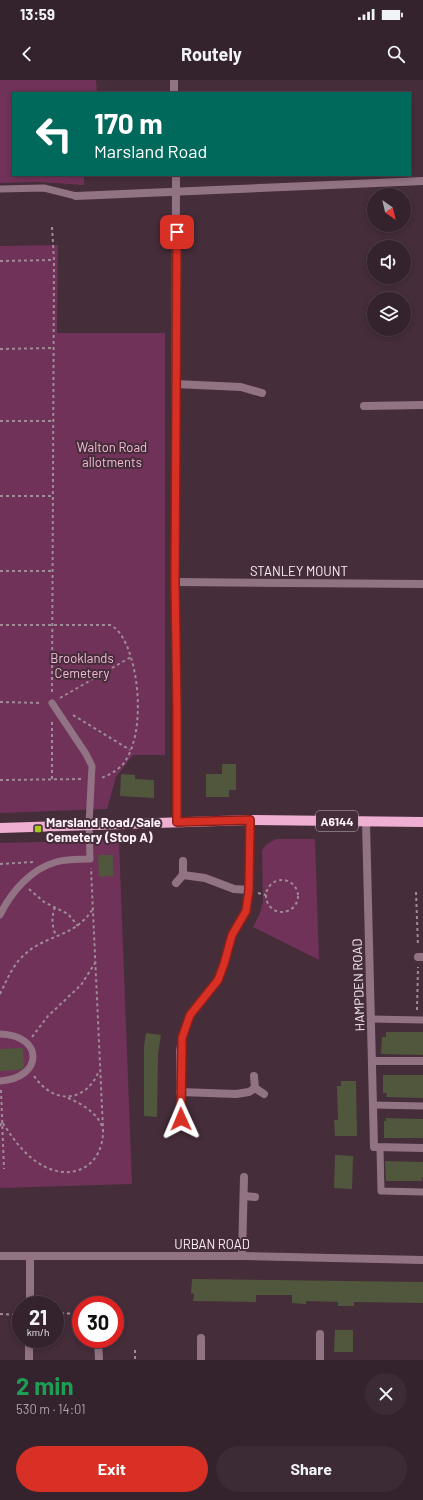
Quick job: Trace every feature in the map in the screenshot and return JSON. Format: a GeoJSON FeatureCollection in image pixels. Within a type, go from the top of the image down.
{"type":"FeatureCollection","features":[{"type":"Feature","properties":{"kind":"main road","name":"A6144"},"geometry":{"type":"LineString","coordinates":[[0,828],[250,820],[423,822]]}},
{"type":"Feature","properties":{"kind":"street"},"geometry":{"type":"LineString","coordinates":[[174,80],[174,92]]}},
{"type":"Feature","properties":{"kind":"street"},"geometry":{"type":"LineString","coordinates":[[176,176],[177,304],[175,384],[175,582],[177,822]]}},
{"type":"Feature","properties":{"kind":"street"},"geometry":{"type":"LineString","coordinates":[[76,196],[423,181]]}},
{"type":"Feature","properties":{"kind":"street"},"geometry":{"type":"LineString","coordinates":[[175,384],[241,387],[262,393]]}},
{"type":"Feature","properties":{"kind":"street"},"geometry":{"type":"LineString","coordinates":[[364,406],[423,406]]}},
{"type":"Feature","properties":{"kind":"street","name":"STANLEY MOUNT"},"geometry":{"type":"LineString","coordinates":[[175,582],[423,584]]}},
{"type":"Feature","properties":{"kind":"street"},"geometry":{"type":"LineString","coordinates":[[181,1119],[180,1051],[185,1027],[190,1015],[197,1005],[218,980],[232,935],[246,911],[249,890],[250,820]]}},
{"type":"Feature","properties":{"kind":"street","name":"HAMPDEN ROAD"},"geometry":{"type":"LineString","coordinates":[[366,822],[373,1105],[377,1147]]}},
{"type":"Feature","properties":{"kind":"street"},"geometry":{"type":"LineString","coordinates":[[176,883],[183,875],[183,861]]}},
{"type":"Feature","properties":{"kind":"street"},"geometry":{"type":"LineString","coordinates":[[183,875],[205,878],[234,889],[249,890]]}},
{"type":"Feature","properties":{"kind":"street"},"geometry":{"type":"LineString","coordinates":[[372,1061],[423,1061]]}},
{"type":"Feature","properties":{"kind":"street"},"geometry":{"type":"LineString","coordinates":[[254,1076],[255,1088]]}},
{"type":"Feature","properties":{"kind":"street"},"geometry":{"type":"LineString","coordinates":[[180,1092],[236,1094],[249,1092],[255,1088]]}},
{"type":"Feature","properties":{"kind":"street"},"geometry":{"type":"LineString","coordinates":[[255,1088],[264,1094]]}},
{"type":"Feature","properties":{"kind":"street"},"geometry":{"type":"LineString","coordinates":[[377,1147],[423,1148]]}},
{"type":"Feature","properties":{"kind":"street"},"geometry":{"type":"LineString","coordinates":[[242,1256],[244,1177]]}},
{"type":"Feature","properties":{"kind":"street"},"geometry":{"type":"LineString","coordinates":[[244,1196],[255,1196]]}},
{"type":"Feature","properties":{"kind":"street","name":"URBAN ROAD"},"geometry":{"type":"LineString","coordinates":[[0,1256],[242,1256],[423,1260]]}},
{"type":"Feature","properties":{"kind":"street"},"geometry":{"type":"LineString","coordinates":[[30,1256],[30,1296]]}},
{"type":"Feature","properties":{"kind":"street"},"geometry":{"type":"LineString","coordinates":[[320,1334],[320,1360]]}},
{"type":"Feature","properties":{"kind":"street"},"geometry":{"type":"LineString","coordinates":[[201,1338],[201,1360]]}},
{"type":"Feature","properties":{"kind":"street"},"geometry":{"type":"LineString","coordinates":[[29,1348],[29,1360]]}},
{"type":"Feature","properties":{"kind":"street"},"geometry":{"type":"LineString","coordinates":[[98,1348],[98,1360]]}},
{"type":"Feature","properties":{"kind":"lane"},"geometry":{"type":"LineString","coordinates":[[0,189],[44,188],[76,196]]}},
{"type":"Feature","properties":{"kind":"lane"},"geometry":{"type":"LineString","coordinates":[[0,915],[5,904],[23,882],[32,874],[57,861],[90,859],[92,766],[86,754],[52,703]]}},
{"type":"Feature","properties":{"kind":"lane"},"geometry":{"type":"LineString","coordinates":[[371,1019],[423,1020]]}},
{"type":"Feature","properties":{"kind":"lane"},"geometry":{"type":"LineString","coordinates":[[0,1034],[15,1036],[28,1043],[33,1056],[29,1070],[16,1078],[0,1081]]}},
{"type":"Feature","properties":{"kind":"lane"},"geometry":{"type":"LineString","coordinates":[[373,1105],[423,1106]]}},
{"type":"Feature","properties":{"kind":"lane"},"geometry":{"type":"LineString","coordinates":[[377,1147],[381,1191],[423,1192]]}},
{"type":"Feature","properties":{"kind":"path"},"geometry":{"type":"LineString","coordinates":[[52,227],[54,260],[52,779]]}},
{"type":"Feature","properties":{"kind":"path"},"geometry":{"type":"LineString","coordinates":[[0,261],[54,260]]}},
{"type":"Feature","properties":{"kind":"path"},"geometry":{"type":"LineString","coordinates":[[0,349],[53,348]]}},
{"type":"Feature","properties":{"kind":"path"},"geometry":{"type":"LineString","coordinates":[[0,421],[53,421]]}},
{"type":"Feature","properties":{"kind":"path"},"geometry":{"type":"LineString","coordinates":[[0,496],[53,496]]}},
{"type":"Feature","properties":{"kind":"path"},"geometry":{"type":"LineString","coordinates":[[0,571],[52,570]]}},
{"type":"Feature","properties":{"kind":"path"},"geometry":{"type":"LineString","coordinates":[[0,625],[110,625],[117,628],[131,657],[136,674],[138,692],[136,730],[130,750],[124,762],[117,770],[109,775],[92,779],[0,780]]}},
{"type":"Feature","properties":{"kind":"path"},"geometry":{"type":"LineString","coordinates":[[52,703],[131,657]]}},
{"type":"Feature","properties":{"kind":"path"},"geometry":{"type":"LineString","coordinates":[[2,1122],[13,1139],[26,1154],[47,1168],[65,1172],[80,1171],[92,1162],[101,1148],[103,1129],[90,859]]}},
{"type":"Feature","properties":{"kind":"path"},"geometry":{"type":"LineString","coordinates":[[0,864],[35,862]]}},
{"type":"Feature","properties":{"kind":"path"},"geometry":{"type":"LineString","coordinates":[[279,880],[289,882],[293,884],[298,893],[297,904],[289,911],[278,912],[269,906],[267,901],[267,890],[279,880]]}},
{"type":"Feature","properties":{"kind":"path"},"geometry":{"type":"LineString","coordinates":[[23,882],[37,898],[68,914],[78,926]]}},
{"type":"Feature","properties":{"kind":"path"},"geometry":{"type":"LineString","coordinates":[[55,907],[52,924],[56,937]]}},
{"type":"Feature","properties":{"kind":"path"},"geometry":{"type":"LineString","coordinates":[[0,994],[12,969],[25,954],[42,943],[78,926],[93,909]]}},
{"type":"Feature","properties":{"kind":"path"},"geometry":{"type":"LineString","coordinates":[[28,1043],[48,1016],[81,985],[95,962]]}},
{"type":"Feature","properties":{"kind":"path"},"geometry":{"type":"LineString","coordinates":[[29,1070],[37,1081],[48,1091],[67,1097],[90,1110],[96,1116],[103,1129]]}},
{"type":"Feature","properties":{"kind":"path"},"geometry":{"type":"LineString","coordinates":[[67,1097],[88,1088],[100,1070]]}},
{"type":"Feature","properties":{"kind":"path"},"geometry":{"type":"LineString","coordinates":[[0,1081],[4,1169]]}},
{"type":"Feature","properties":{"kind":"path"},"geometry":{"type":"LineString","coordinates":[[0,1126],[2,1122]]}},
{"type":"Feature","properties":{"kind":"path"},"geometry":{"type":"LineString","coordinates":[[0,1314],[12,1315]]}},
{"type":"Feature","properties":{"kind":"path"},"geometry":{"type":"LineString","coordinates":[[135,1350],[135,1360]]}},
{"type":"Feature","properties":{"kind":"green space"},"geometry":{"type":"Polygon","coordinates":[[[0,80],[96,80],[97,92],[12,92],[12,176],[84,176],[84,185],[38,182],[0,183],[0,80]]]}},
{"type":"Feature","properties":{"kind":"green space","name":"Brooklands Cemetery"},"geometry":{"type":"Polygon","coordinates":[[[58,245],[57,333],[165,333],[165,755],[133,755],[116,777],[107,809],[0,813],[0,246],[58,245]]]}},
{"type":"Feature","properties":{"kind":"green space"},"geometry":{"type":"Polygon","coordinates":[[[276,839],[315,839],[319,960],[253,927],[260,913],[263,902],[262,850],[267,844],[276,839]]]}},
{"type":"Feature","properties":{"kind":"green space"},"geometry":{"type":"Polygon","coordinates":[[[119,840],[132,1184],[0,1188],[0,843],[119,840]]]}},
{"type":"Feature","properties":{"kind":"building"},"geometry":{"type":"Polygon","coordinates":[[[222,764],[236,764],[236,790],[229,790],[229,797],[206,797],[206,774],[222,774],[222,764]]]}},
{"type":"Feature","properties":{"kind":"building"},"geometry":{"type":"Polygon","coordinates":[[[121,774],[135,775],[135,779],[154,780],[154,798],[120,796],[121,774]]]}},
{"type":"Feature","properties":{"kind":"building"},"geometry":{"type":"Polygon","coordinates":[[[98,855],[113,855],[113,876],[99,877],[98,855]]]}},
{"type":"Feature","properties":{"kind":"building"},"geometry":{"type":"Polygon","coordinates":[[[386,1032],[423,1032],[423,1055],[381,1054],[382,1037],[386,1037],[386,1032]]]}},
{"type":"Feature","properties":{"kind":"building"},"geometry":{"type":"Polygon","coordinates":[[[146,1033],[161,1035],[158,1054],[157,1117],[144,1116],[144,1046],[146,1033]]]}},
{"type":"Feature","properties":{"kind":"building"},"geometry":{"type":"Polygon","coordinates":[[[23,1048],[24,1066],[22,1069],[0,1071],[0,1049],[23,1048]]]}},
{"type":"Feature","properties":{"kind":"building"},"geometry":{"type":"Polygon","coordinates":[[[383,1075],[423,1075],[423,1098],[386,1097],[387,1093],[383,1093],[383,1075]]]}},
{"type":"Feature","properties":{"kind":"building"},"geometry":{"type":"Polygon","coordinates":[[[341,1081],[356,1081],[357,1136],[335,1136],[334,1120],[338,1120],[337,1086],[341,1086],[341,1081]]]}},
{"type":"Feature","properties":{"kind":"building"},"geometry":{"type":"Polygon","coordinates":[[[386,1118],[423,1119],[423,1138],[384,1138],[384,1121],[386,1121],[386,1118]]]}},
{"type":"Feature","properties":{"kind":"building"},"geometry":{"type":"Polygon","coordinates":[[[335,1155],[353,1156],[352,1189],[334,1188],[335,1155]]]}},
{"type":"Feature","properties":{"kind":"building"},"geometry":{"type":"Polygon","coordinates":[[[385,1161],[423,1162],[422,1181],[386,1181],[385,1161]]]}},
{"type":"Feature","properties":{"kind":"building"},"geometry":{"type":"Polygon","coordinates":[[[192,1279],[423,1282],[423,1303],[354,1302],[354,1306],[338,1306],[338,1302],[306,1301],[306,1304],[292,1303],[292,1295],[256,1295],[256,1302],[193,1301],[194,1294],[191,1293],[192,1279]]]}},
{"type":"Feature","properties":{"kind":"building"},"geometry":{"type":"Polygon","coordinates":[[[335,1330],[353,1330],[353,1352],[334,1352],[335,1330]]]}},
{"type":"Feature","properties":{"kind":"place","name":"Marsland Road/Sale Cemetery (Stop A)"},"geometry":{"type":"Point","coordinates":[38,829]}},
{"type":"Feature","properties":{"kind":"route"},"geometry":{"type":"LineString","coordinates":[[177,232],[175,582],[177,822],[250,820],[249,890],[246,911],[232,935],[222,972],[218,980],[190,1015],[182,1038],[180,1051],[181,1119]]}},
{"type":"Feature","properties":{"kind":"park label","name":"Walton Road allotments"},"geometry":{"type":"Point","coordinates":[112,454]}}]}
